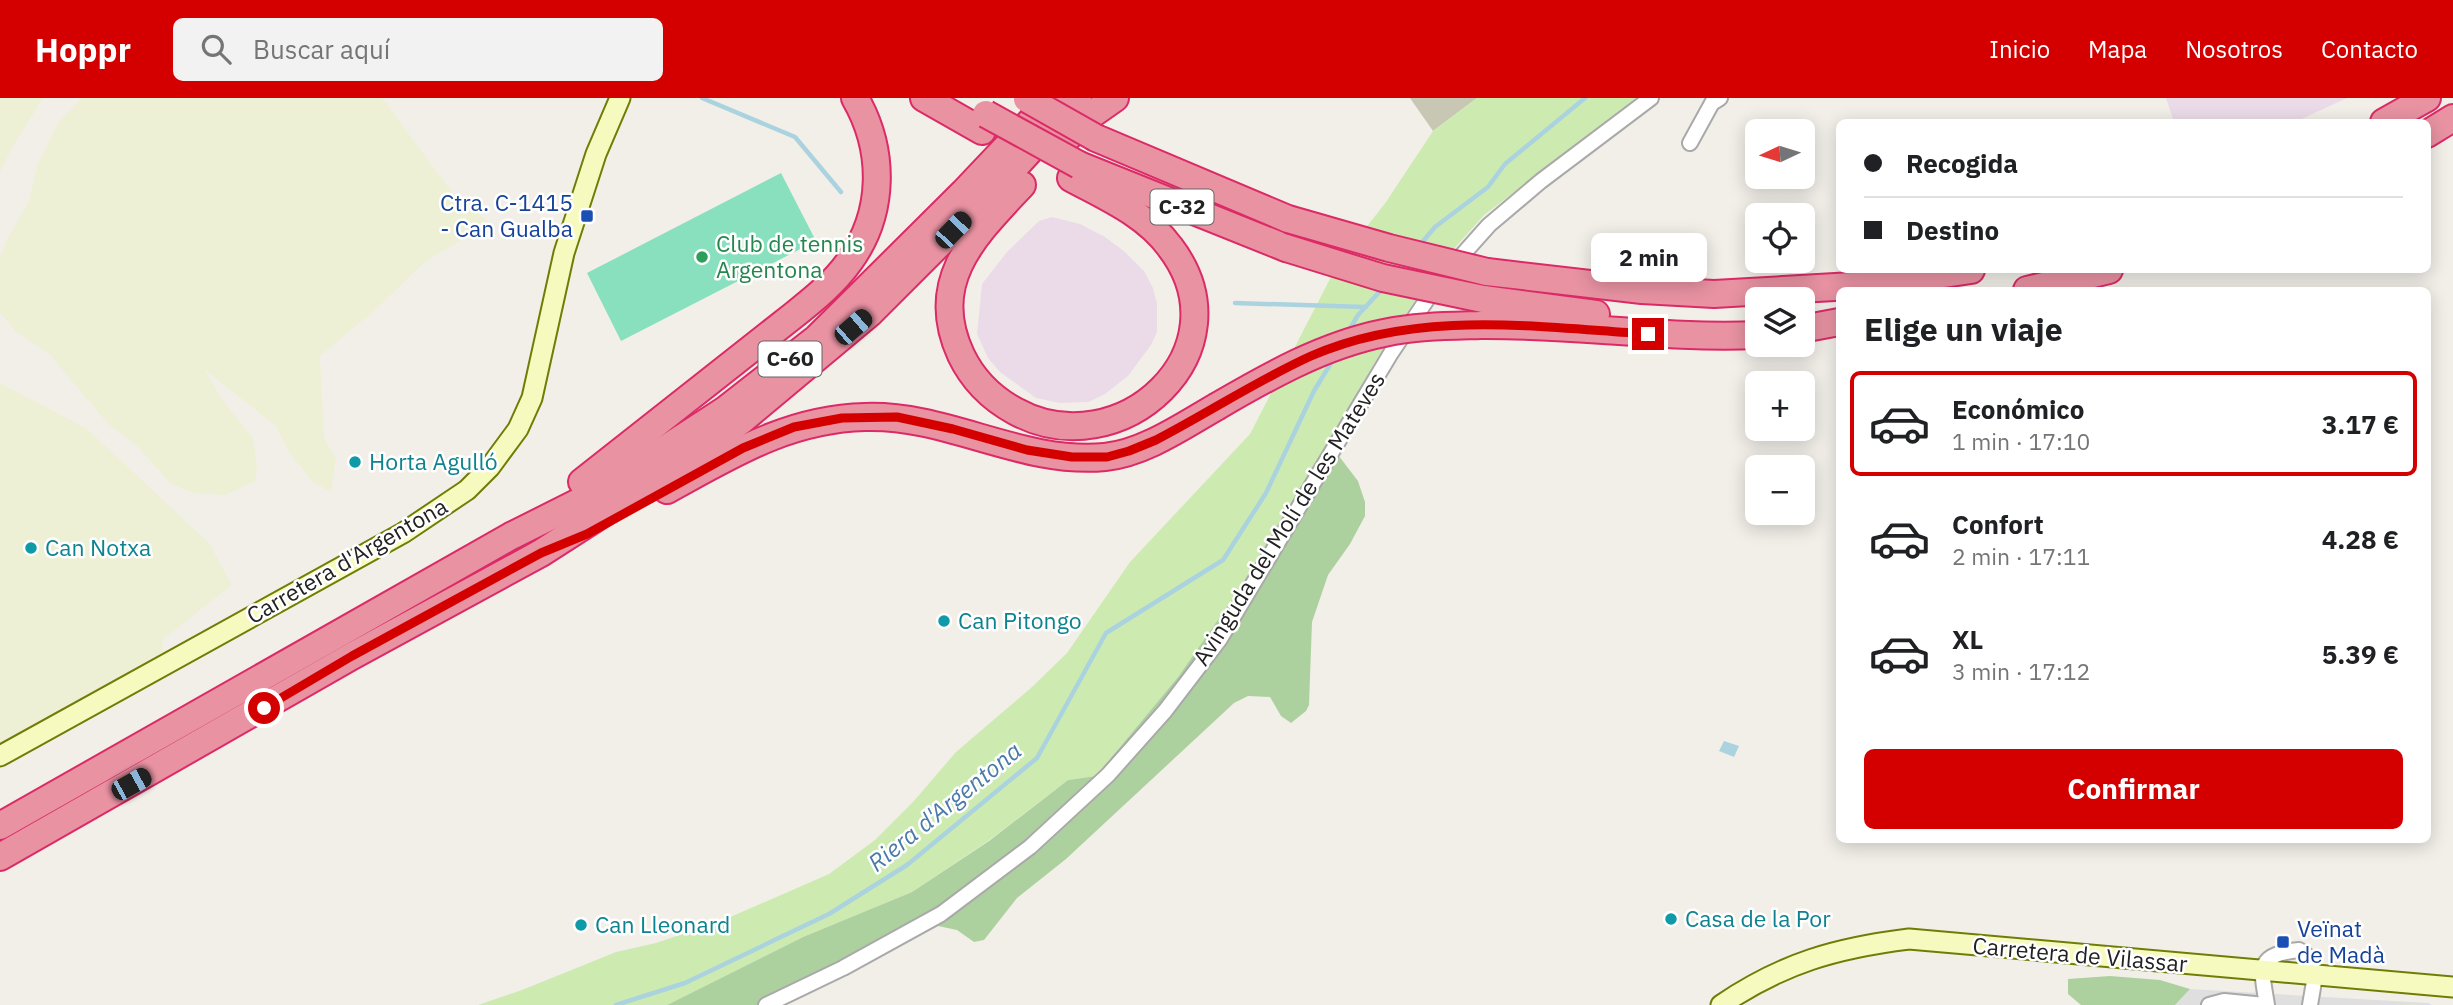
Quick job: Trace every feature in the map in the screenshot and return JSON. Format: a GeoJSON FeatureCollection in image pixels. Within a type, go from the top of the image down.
{"type":"FeatureCollection","features":[{"type":"Feature","properties":{"kind":"highway"},"geometry":{"type":"LineString","coordinates":[[511,536],[537,511],[608,463],[794,315],[825,289],[849,262],[866,232],[876,197],[878,175],[872,133],[855,98]]}},
{"type":"Feature","properties":{"kind":"highway"},"geometry":{"type":"LineString","coordinates":[[924,98],[984,122]]}},
{"type":"Feature","properties":{"kind":"highway","name":"C-32"},"geometry":{"type":"LineString","coordinates":[[960,98],[984,122],[1075,171],[1286,248],[1482,312],[1718,324],[1745,323]]}},
{"type":"Feature","properties":{"kind":"highway","name":"C-32"},"geometry":{"type":"LineString","coordinates":[[1026,98],[1096,138],[1288,219],[1487,272],[1642,290],[1714,294],[1870,285],[1951,273]]}},
{"type":"Feature","properties":{"kind":"highway"},"geometry":{"type":"LineString","coordinates":[[1038,129],[1053,98]]}},
{"type":"Feature","properties":{"kind":"highway","name":"C-60"},"geometry":{"type":"LineString","coordinates":[[0,857],[352,656],[541,553],[672,469],[774,395],[870,313],[1038,129],[1059,98]]}},
{"type":"Feature","properties":{"kind":"highway"},"geometry":{"type":"LineString","coordinates":[[1038,129],[1078,98]]}},
{"type":"Feature","properties":{"kind":"highway"},"geometry":{"type":"LineString","coordinates":[[1038,129],[1089,98]]}},
{"type":"Feature","properties":{"kind":"highway"},"geometry":{"type":"LineString","coordinates":[[1075,171],[1146,222],[1170,245],[1186,270],[1194,301],[1195,326],[1186,357],[1172,379],[1153,399],[1129,414],[1102,423],[1073,427],[1046,424],[1024,416],[1001,404],[986,391],[969,373],[959,349],[950,326],[949,302],[961,258],[976,236],[1088,117],[1115,98]]}},
{"type":"Feature","properties":{"kind":"highway"},"geometry":{"type":"LineString","coordinates":[[2389,119],[2427,98]]}},
{"type":"Feature","properties":{"kind":"highway"},"geometry":{"type":"LineString","coordinates":[[2431,132],[2453,118]]}},
{"type":"Feature","properties":{"kind":"highway","name":"C-60"},"geometry":{"type":"LineString","coordinates":[[0,826],[511,536],[579,502],[725,410],[807,346],[925,232],[1038,129]]}},
{"type":"Feature","properties":{"kind":"highway"},"geometry":{"type":"LineString","coordinates":[[2039,287],[2097,273]]}},
{"type":"Feature","properties":{"kind":"highway"},"geometry":{"type":"LineString","coordinates":[[541,553],[587,534],[743,448],[794,427],[842,418],[897,417],[953,429],[1027,450],[1072,457],[1107,457],[1156,440],[1312,356],[1384,333],[1429,327],[1482,312],[1554,327],[1710,337],[1745,336]]}},
{"type":"Feature","properties":{"kind":"highway"},"geometry":{"type":"LineString","coordinates":[[1815,320],[1836,320]]}},
{"type":"Feature","properties":{"kind":"highway"},"geometry":{"type":"LineString","coordinates":[[1815,326],[1836,321]]}},
{"type":"Feature","properties":{"kind":"street","name":"Carretera d'Argentona"},"geometry":{"type":"LineString","coordinates":[[0,756],[403,533],[467,490],[490,467],[518,429],[532,398],[564,253],[596,154],[620,98]]}},
{"type":"Feature","properties":{"kind":"street","name":"Avinguda del Molí de les Mateves"},"geometry":{"type":"LineString","coordinates":[[766,1005],[843,968],[941,914],[1030,847],[1108,775],[1166,711],[1220,639],[1391,353],[1440,280],[1489,225],[1541,181],[1651,98]]}},
{"type":"Feature","properties":{"kind":"street"},"geometry":{"type":"LineString","coordinates":[[1690,143],[1712,103],[1720,98]]}},
{"type":"Feature","properties":{"kind":"street","name":"Carretera de Vilassar"},"geometry":{"type":"LineString","coordinates":[[1721,1005],[1767,977],[1815,956],[1861,945],[1909,939],[2453,987]]}},
{"type":"Feature","properties":{"kind":"street"},"geometry":{"type":"LineString","coordinates":[[2209,1005],[2224,1001],[2266,1005],[2262,971]]}},
{"type":"Feature","properties":{"kind":"street"},"geometry":{"type":"LineString","coordinates":[[2310,1005],[2315,976]]}},
{"type":"Feature","properties":{"kind":"shaded area"},"geometry":{"type":"Polygon","coordinates":[[[0,98],[43,98],[0,172],[0,98]]]}},
{"type":"Feature","properties":{"kind":"shaded area"},"geometry":{"type":"Polygon","coordinates":[[[82,98],[382,98],[455,196],[490,223],[426,261],[375,310],[320,356],[324,439],[336,458],[331,492],[313,482],[290,454],[276,426],[205,370],[221,398],[253,438],[257,465],[255,481],[225,495],[194,493],[171,484],[137,446],[108,424],[49,354],[16,332],[0,313],[0,257],[29,201],[37,166],[59,121],[82,98]]]}},
{"type":"Feature","properties":{"kind":"shaded area"},"geometry":{"type":"Polygon","coordinates":[[[1410,98],[1477,98],[1433,131],[1410,98]]]}},
{"type":"Feature","properties":{"kind":"shaded area"},"geometry":{"type":"Polygon","coordinates":[[[2166,98],[2347,98],[2302,119],[2173,119],[2166,98]]]}},
{"type":"Feature","properties":{"kind":"shaded area"},"geometry":{"type":"Polygon","coordinates":[[[1052,217],[1080,224],[1105,237],[1125,252],[1144,271],[1153,288],[1157,304],[1157,332],[1151,345],[1128,376],[1105,394],[1089,402],[1060,403],[1036,398],[1000,372],[988,358],[977,334],[982,284],[1007,252],[1039,221],[1052,217]]]}},
{"type":"Feature","properties":{"kind":"shaded area"},"geometry":{"type":"Polygon","coordinates":[[[0,383],[86,428],[209,543],[232,585],[162,640],[164,653],[0,742],[0,383]]]}},
{"type":"Feature","properties":{"kind":"shaded area"},"geometry":{"type":"Polygon","coordinates":[[[2190,989],[2428,1003],[2432,1005],[2175,1005],[2190,989]]]}},
{"type":"Feature","properties":{"kind":"green space"},"geometry":{"type":"Polygon","coordinates":[[[1477,98],[1639,98],[1484,215],[1435,270],[1375,362],[1277,534],[1178,677],[1096,776],[1068,780],[988,841],[912,892],[803,937],[667,1005],[478,1005],[616,952],[656,943],[721,921],[829,874],[875,840],[913,802],[956,752],[1067,653],[1130,562],[1250,434],[1333,273],[1386,202],[1433,131],[1477,98]]]}},
{"type":"Feature","properties":{"kind":"green space","name":"Club de tennis Argentona"},"geometry":{"type":"Polygon","coordinates":[[[781,173],[816,241],[621,341],[587,273],[781,173]]]}},
{"type":"Feature","properties":{"kind":"green space"},"geometry":{"type":"Polygon","coordinates":[[[1335,451],[1358,481],[1365,502],[1365,516],[1350,544],[1328,575],[1312,622],[1309,705],[1306,711],[1291,723],[1281,716],[1270,697],[1248,696],[1234,703],[1066,859],[1017,898],[984,940],[974,942],[957,930],[938,926],[783,1005],[667,1005],[803,937],[912,892],[989,841],[1068,780],[1096,776],[1178,677],[1335,451]]]}},
{"type":"Feature","properties":{"kind":"green space"},"geometry":{"type":"Polygon","coordinates":[[[2110,976],[2160,980],[2190,989],[2175,1005],[2081,1005],[2068,994],[2068,979],[2110,976]]]}},
{"type":"Feature","properties":{"kind":"water"},"geometry":{"type":"Polygon","coordinates":[[[1724,741],[1739,746],[1734,757],[1719,751],[1724,741]]]}},
{"type":"Feature","properties":{"kind":"waterway"},"geometry":{"type":"LineString","coordinates":[[702,98],[795,137],[841,192]]}},
{"type":"Feature","properties":{"kind":"waterway","name":"Riera d'Argentona"},"geometry":{"type":"LineString","coordinates":[[1419,246],[1435,227],[1488,187],[1505,164],[1585,98]]}},
{"type":"Feature","properties":{"kind":"waterway","name":"Riera d'Argentona"},"geometry":{"type":"LineString","coordinates":[[1348,332],[1358,315],[1384,287]]}},
{"type":"Feature","properties":{"kind":"waterway"},"geometry":{"type":"LineString","coordinates":[[1235,303],[1366,307]]}},
{"type":"Feature","properties":{"kind":"waterway","name":"Riera d'Argentona"},"geometry":{"type":"LineString","coordinates":[[616,1005],[685,983],[829,914],[907,865],[1037,758],[1106,633],[1223,560],[1266,493],[1314,391],[1334,358]]}},
{"type":"Feature","properties":{"kind":"place","name":"Ctra. C-1415 - Can Gualba"},"geometry":{"type":"Point","coordinates":[587,216]}},
{"type":"Feature","properties":{"kind":"place","name":"Club de tennis Argentona"},"geometry":{"type":"Point","coordinates":[702,257]}},
{"type":"Feature","properties":{"kind":"place","name":"Horta Agulló"},"geometry":{"type":"Point","coordinates":[355,462]}},
{"type":"Feature","properties":{"kind":"place","name":"Can Notxa"},"geometry":{"type":"Point","coordinates":[31,548]}},
{"type":"Feature","properties":{"kind":"place","name":"Can Pitongo"},"geometry":{"type":"Point","coordinates":[944,621]}},
{"type":"Feature","properties":{"kind":"place","name":"Casa de la Por"},"geometry":{"type":"Point","coordinates":[1671,919]}},
{"type":"Feature","properties":{"kind":"place","name":"Can Lleonard"},"geometry":{"type":"Point","coordinates":[581,925]}},
{"type":"Feature","properties":{"kind":"place","name":"Veïnat de Madà"},"geometry":{"type":"Point","coordinates":[2283,942]}},
{"type":"Feature","properties":{"kind":"route"},"geometry":{"type":"LineString","coordinates":[[264,708],[352,656],[541,553],[587,534],[743,448],[794,427],[842,418],[897,417],[953,429],[1027,450],[1072,457],[1107,457],[1156,440],[1312,356],[1384,333],[1429,327],[1504,324],[1648,334]]}}]}
